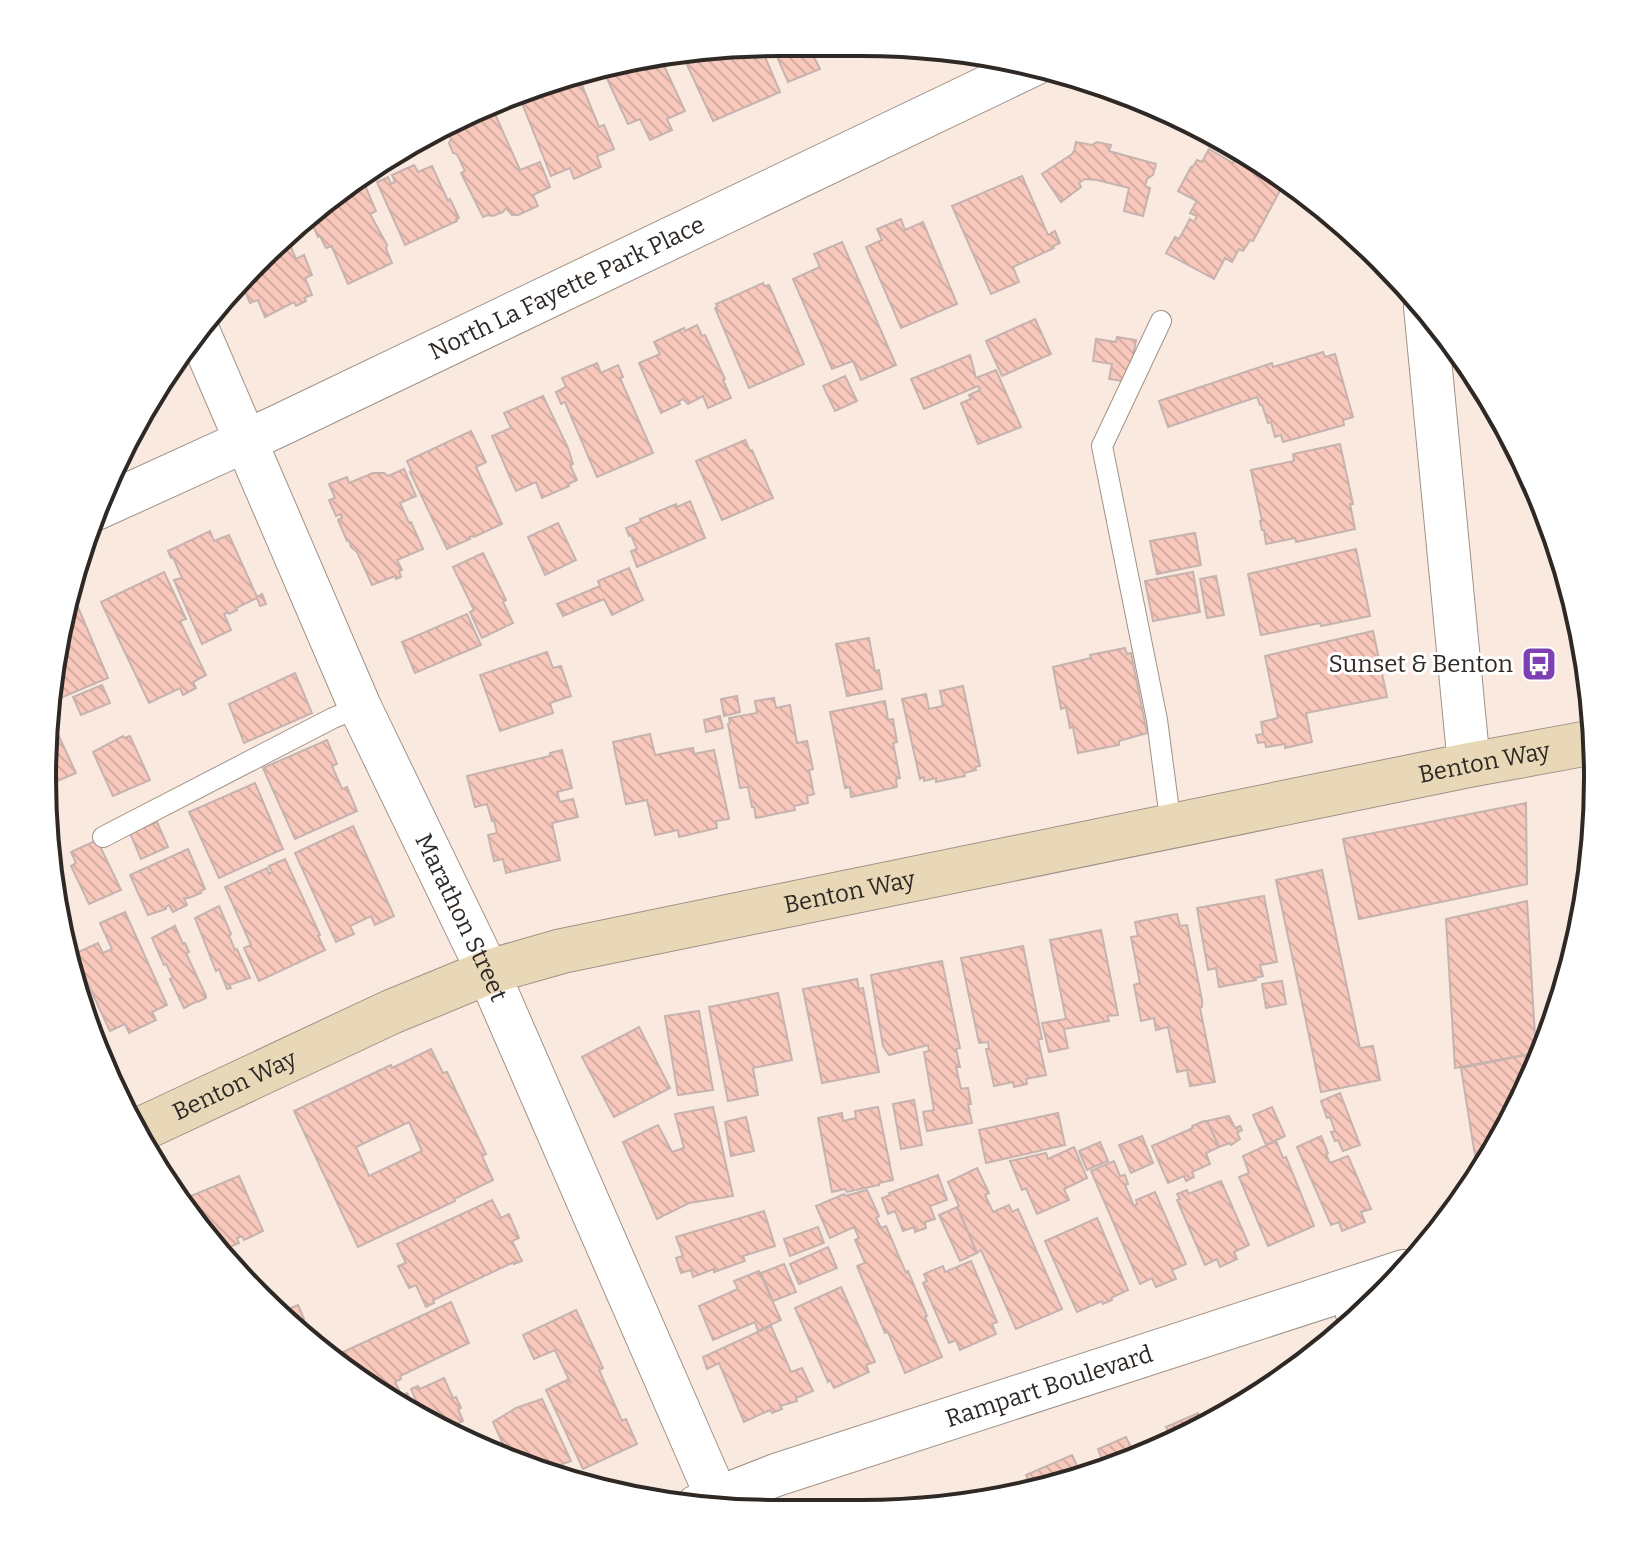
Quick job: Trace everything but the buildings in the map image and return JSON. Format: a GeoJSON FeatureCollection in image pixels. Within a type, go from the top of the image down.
{"type":"FeatureCollection","features":[{"type":"Feature","properties":{"kind":"street","name":"North La Fayette Park Place"},"geometry":{"type":"LineString","coordinates":[[111,502],[246,441],[1016,73]]}},
{"type":"Feature","properties":{"kind":"street"},"geometry":{"type":"LineString","coordinates":[[1427,328],[1469,765]]}},
{"type":"Feature","properties":{"kind":"street","name":"Marathon Street"},"geometry":{"type":"LineString","coordinates":[[203,341],[360,707],[488,972],[709,1496]]}},
{"type":"Feature","properties":{"kind":"street","name":"Benton Way"},"geometry":{"type":"LineString","coordinates":[[146,1127],[391,1012],[488,972],[562,951],[1583,744]]}},
{"type":"Feature","properties":{"kind":"street","name":"Rampart Boulevard"},"geometry":{"type":"LineString","coordinates":[[726,1498],[776,1475],[1345,1310],[1363,1298]]}},
{"type":"Feature","properties":{"kind":"lane"},"geometry":{"type":"LineString","coordinates":[[1161,321],[1102,446],[1157,720],[1171,826]]}},
{"type":"Feature","properties":{"kind":"lane"},"geometry":{"type":"LineString","coordinates":[[103,837],[360,707]]}},
{"type":"Feature","properties":{"kind":"place","name":"Sunset & Benton"},"geometry":{"type":"Point","coordinates":[1539,664]}}]}
